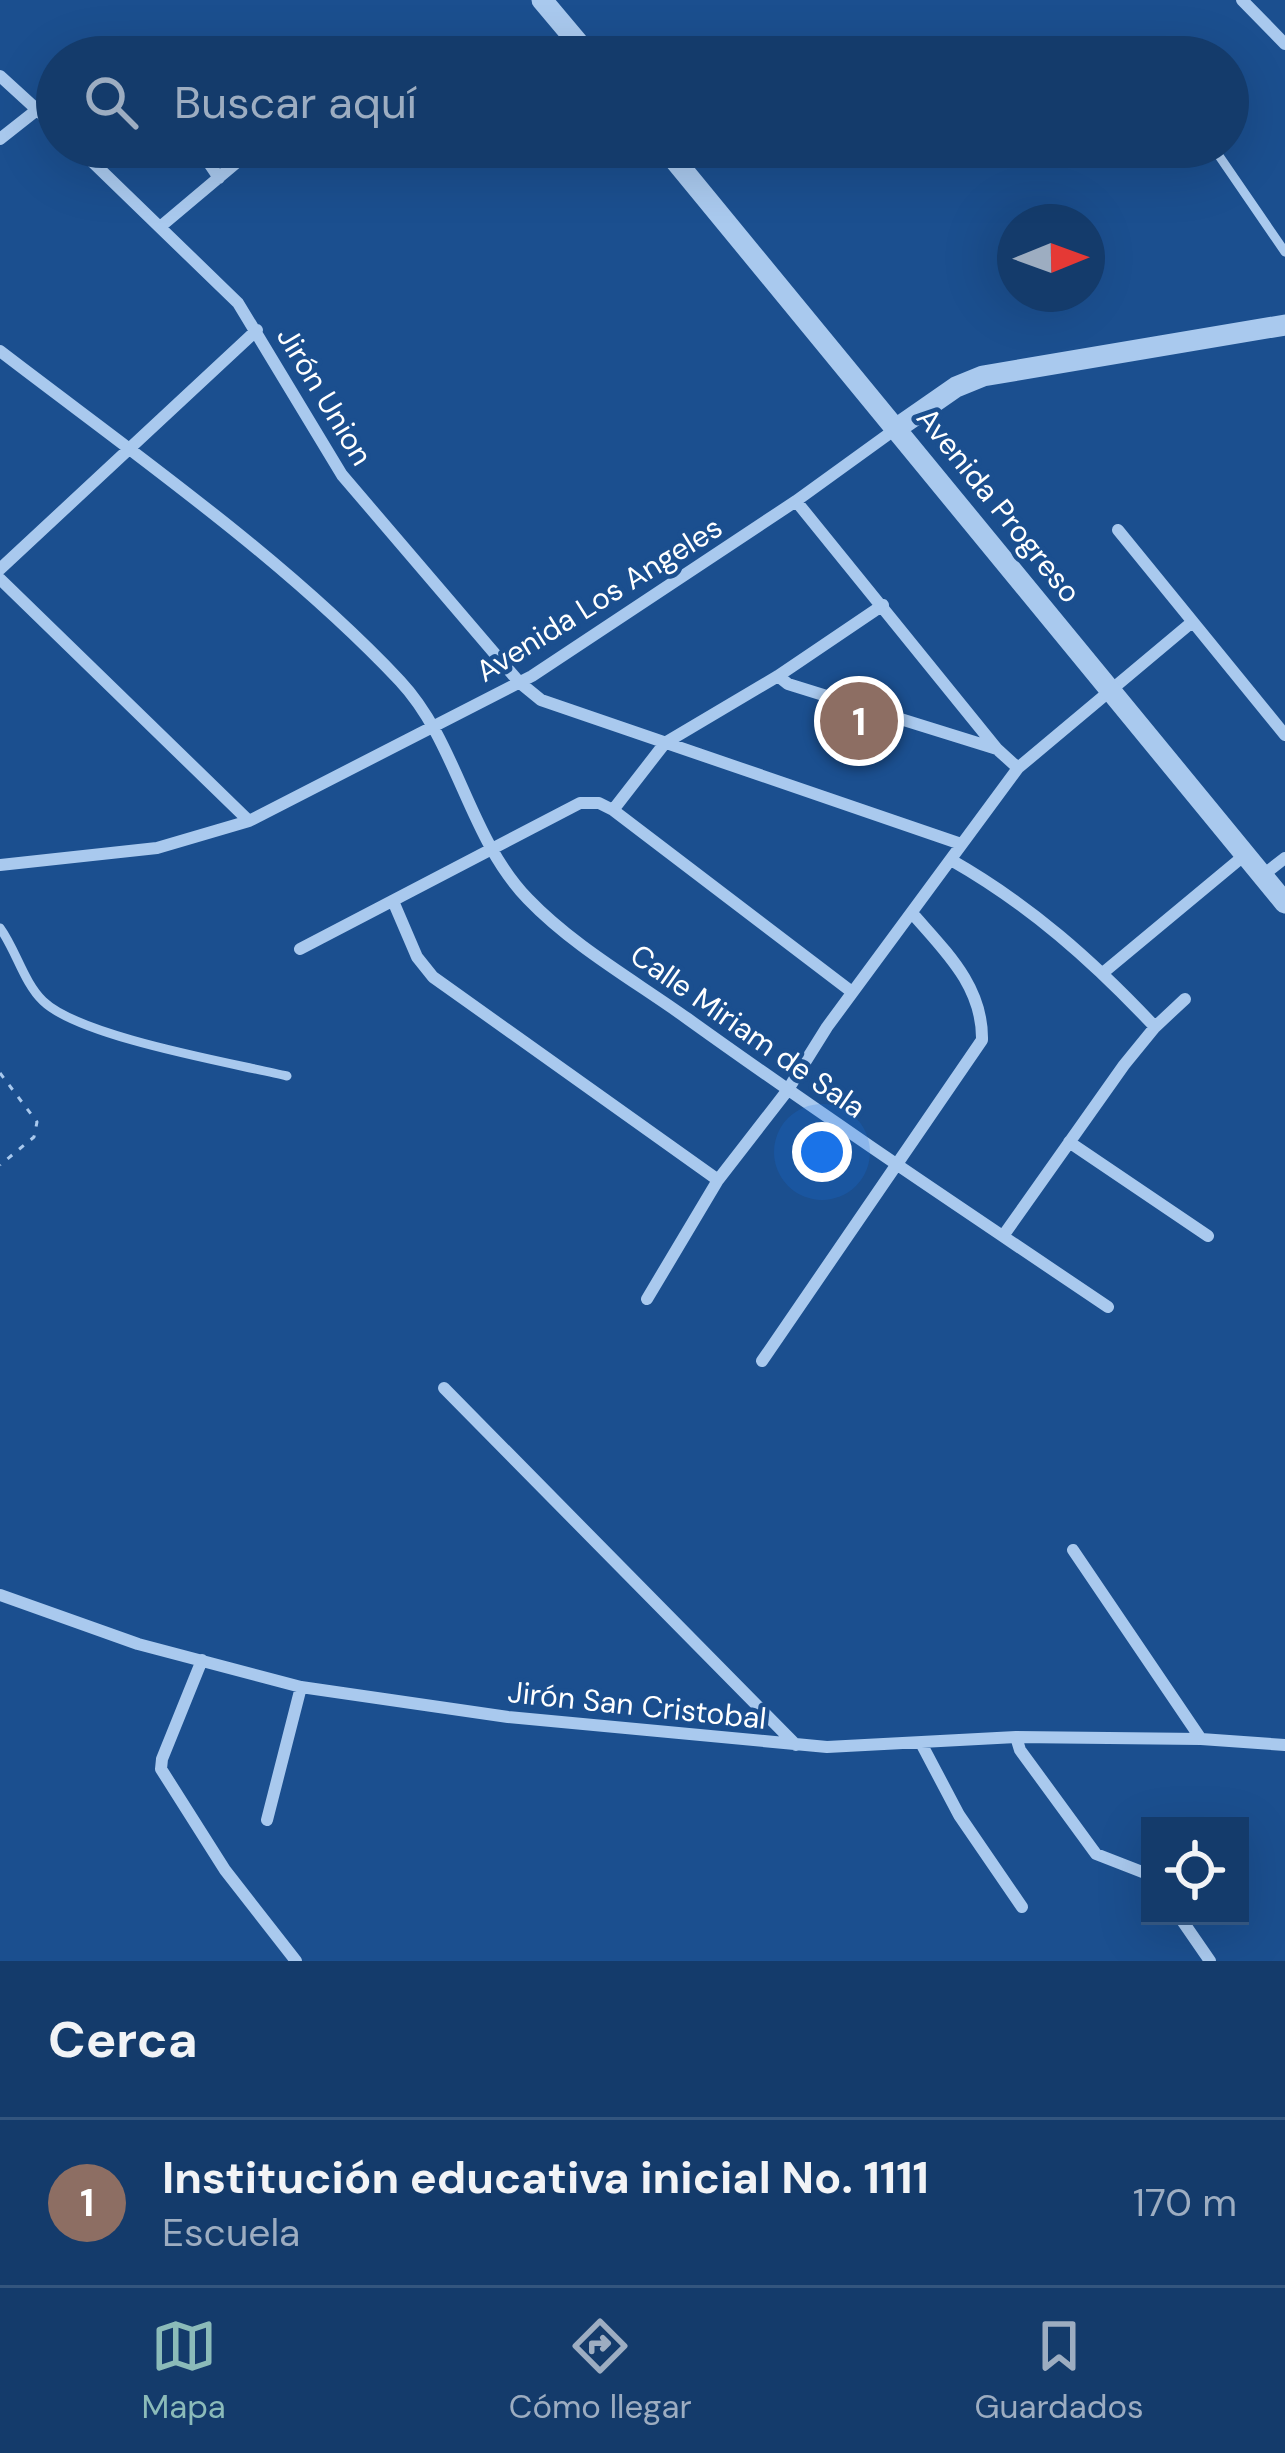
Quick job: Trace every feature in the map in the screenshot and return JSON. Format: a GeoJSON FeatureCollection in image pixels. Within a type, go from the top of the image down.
{"type":"FeatureCollection","features":[{"type":"Feature","properties":{"kind":"street"},"geometry":{"type":"LineString","coordinates":[[542,0],[572,36]]}},
{"type":"Feature","properties":{"kind":"street"},"geometry":{"type":"LineString","coordinates":[[1242,0],[1285,44]]}},
{"type":"Feature","properties":{"kind":"street"},"geometry":{"type":"LineString","coordinates":[[0,76],[36,108]]}},
{"type":"Feature","properties":{"kind":"street"},"geometry":{"type":"LineString","coordinates":[[0,140],[36,112]]}},
{"type":"Feature","properties":{"kind":"street","name":"Jirón Union"},"geometry":{"type":"LineString","coordinates":[[99,168],[238,303],[342,475],[519,682]]}},
{"type":"Feature","properties":{"kind":"street"},"geometry":{"type":"LineString","coordinates":[[212,168],[219,178]]}},
{"type":"Feature","properties":{"kind":"street"},"geometry":{"type":"LineString","coordinates":[[160,227],[231,168]]}},
{"type":"Feature","properties":{"kind":"street","name":"Avenida Progreso"},"geometry":{"type":"LineString","coordinates":[[681,168],[1285,903]]}},
{"type":"Feature","properties":{"kind":"street"},"geometry":{"type":"LineString","coordinates":[[897,428],[956,387],[982,376],[1285,325]]}},
{"type":"Feature","properties":{"kind":"street"},"geometry":{"type":"LineString","coordinates":[[0,568],[257,330]]}},
{"type":"Feature","properties":{"kind":"street","name":"Calle Miriam de Sala"},"geometry":{"type":"LineString","coordinates":[[0,351],[273,564],[402,683],[433,726],[491,850],[527,898],[788,1091],[1108,1307]]}},
{"type":"Feature","properties":{"kind":"street","name":"Avenida Los Angeles"},"geometry":{"type":"LineString","coordinates":[[0,865],[157,848],[249,821],[519,682],[796,501],[897,428]]}},
{"type":"Feature","properties":{"kind":"street"},"geometry":{"type":"LineString","coordinates":[[796,501],[1018,768]]}},
{"type":"Feature","properties":{"kind":"street"},"geometry":{"type":"LineString","coordinates":[[1118,530],[1285,735]]}},
{"type":"Feature","properties":{"kind":"street"},"geometry":{"type":"LineString","coordinates":[[0,579],[249,821]]}},
{"type":"Feature","properties":{"kind":"street"},"geometry":{"type":"LineString","coordinates":[[613,809],[665,743],[778,676],[883,605]]}},
{"type":"Feature","properties":{"kind":"street"},"geometry":{"type":"LineString","coordinates":[[647,1299],[718,1180],[788,1091],[852,992],[1018,768],[1191,623]]}},
{"type":"Feature","properties":{"kind":"street"},"geometry":{"type":"LineString","coordinates":[[778,676],[788,684],[997,748]]}},
{"type":"Feature","properties":{"kind":"street"},"geometry":{"type":"LineString","coordinates":[[519,682],[541,700],[961,844]]}},
{"type":"Feature","properties":{"kind":"street"},"geometry":{"type":"LineString","coordinates":[[300,950],[580,803],[591,802],[613,809],[852,992]]}},
{"type":"Feature","properties":{"kind":"street"},"geometry":{"type":"LineString","coordinates":[[1104,973],[1246,853]]}},
{"type":"Feature","properties":{"kind":"street"},"geometry":{"type":"LineString","coordinates":[[1262,876],[1285,858]]}},
{"type":"Feature","properties":{"kind":"street"},"geometry":{"type":"LineString","coordinates":[[951,860],[1042,918],[1155,1027]]}},
{"type":"Feature","properties":{"kind":"street"},"geometry":{"type":"LineString","coordinates":[[393,901],[417,957],[433,976],[718,1180]]}},
{"type":"Feature","properties":{"kind":"street"},"geometry":{"type":"LineString","coordinates":[[762,1361],[982,1040],[979,1005],[971,986],[912,913]]}},
{"type":"Feature","properties":{"kind":"street"},"geometry":{"type":"LineString","coordinates":[[1003,1236],[1155,1027],[1185,999]]}},
{"type":"Feature","properties":{"kind":"street"},"geometry":{"type":"LineString","coordinates":[[1069,1142],[1208,1236]]}},
{"type":"Feature","properties":{"kind":"street"},"geometry":{"type":"LineString","coordinates":[[444,1388],[796,1744]]}},
{"type":"Feature","properties":{"kind":"street"},"geometry":{"type":"LineString","coordinates":[[1073,1550],[1202,1738]]}},
{"type":"Feature","properties":{"kind":"street","name":"Jirón San Cristobal"},"geometry":{"type":"LineString","coordinates":[[0,1595],[138,1644],[301,1687],[508,1717],[796,1744],[1016,1737],[1202,1738],[1285,1745]]}},
{"type":"Feature","properties":{"kind":"street"},"geometry":{"type":"LineString","coordinates":[[202,1660],[161,1769],[225,1870],[296,1961]]}},
{"type":"Feature","properties":{"kind":"street"},"geometry":{"type":"LineString","coordinates":[[267,1820],[301,1687]]}},
{"type":"Feature","properties":{"kind":"street"},"geometry":{"type":"LineString","coordinates":[[1016,1737],[1020,1750],[1090,1848],[1111,1863],[1141,1873]]}},
{"type":"Feature","properties":{"kind":"street"},"geometry":{"type":"LineString","coordinates":[[921,1743],[959,1815],[1022,1907]]}},
{"type":"Feature","properties":{"kind":"street"},"geometry":{"type":"LineString","coordinates":[[1185,1925],[1210,1961]]}},
{"type":"Feature","properties":{"kind":"lane"},"geometry":{"type":"LineString","coordinates":[[1228,168],[1285,252]]}},
{"type":"Feature","properties":{"kind":"lane"},"geometry":{"type":"LineString","coordinates":[[0,928],[40,998],[61,1014],[134,1040],[287,1076]]}},
{"type":"Feature","properties":{"kind":"path"},"geometry":{"type":"LineString","coordinates":[[0,1073],[37,1122],[34,1137],[0,1165]]}},
{"type":"Feature","properties":{"kind":"place","name":"Institución educativa inicial No. 1111"},"geometry":{"type":"Point","coordinates":[859,721]}}]}
